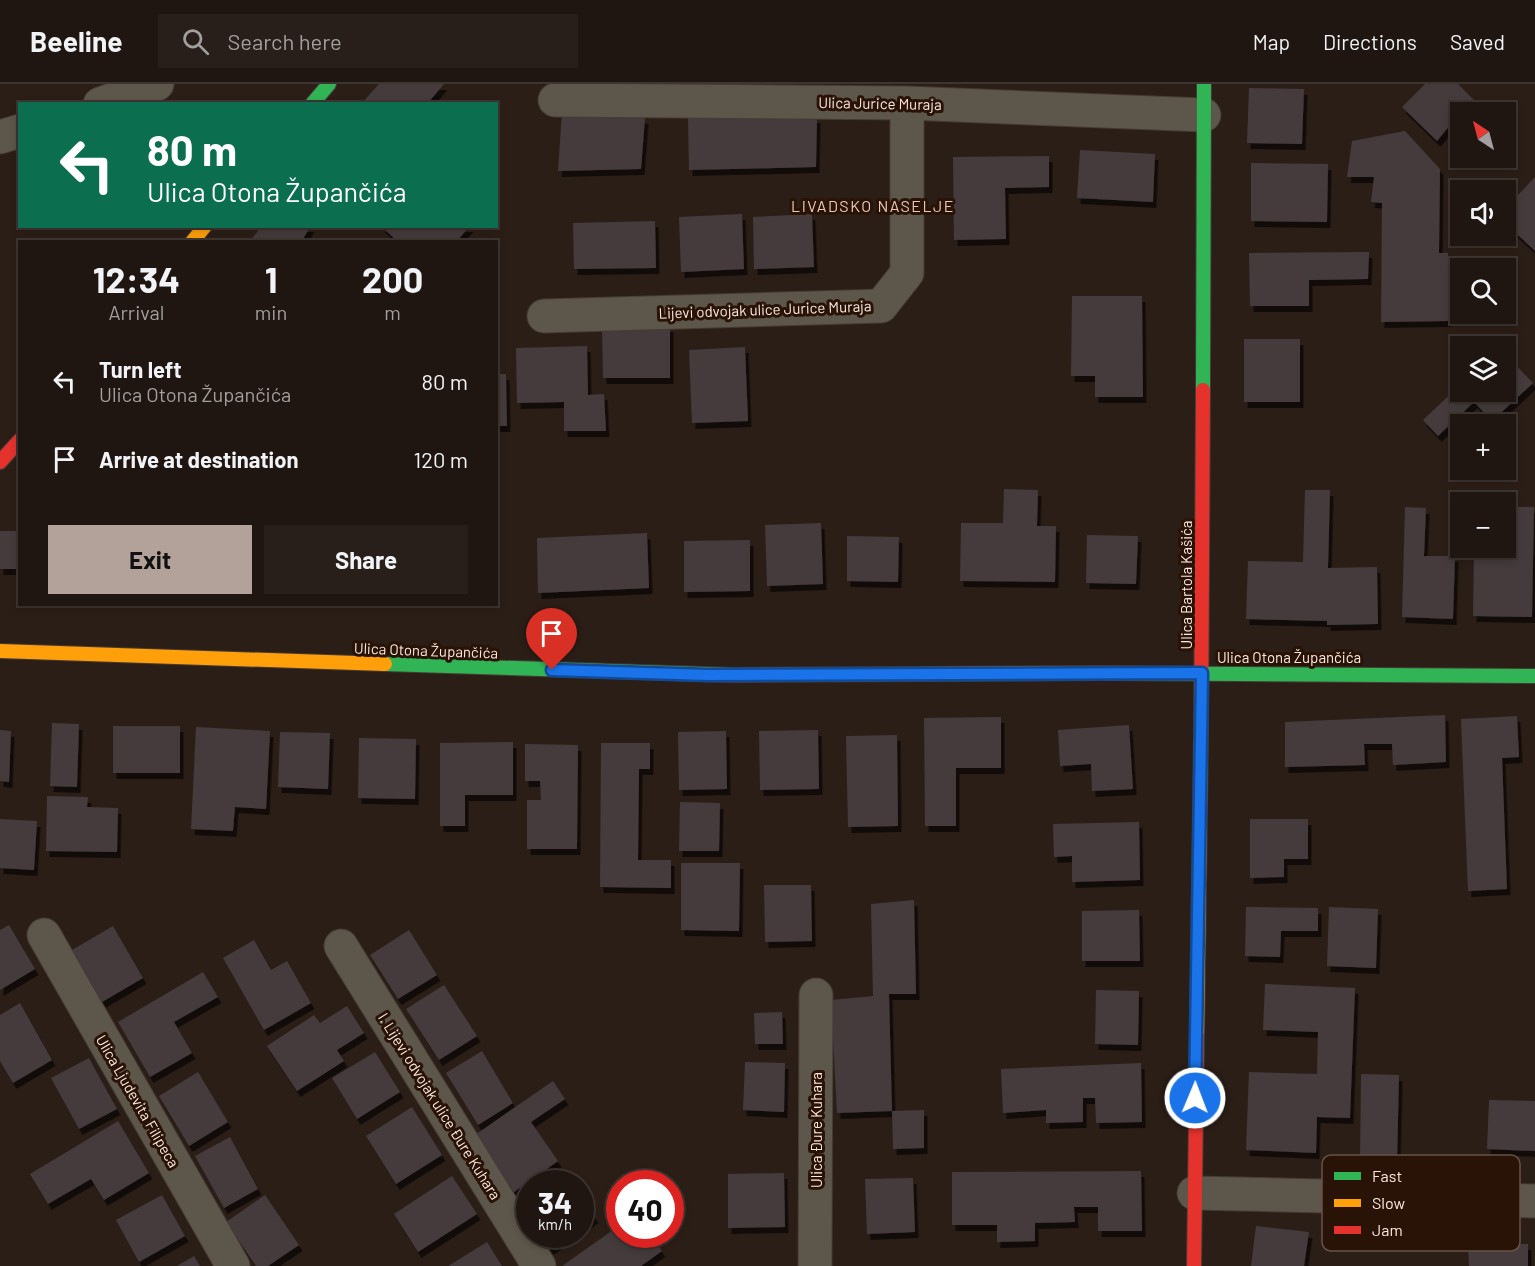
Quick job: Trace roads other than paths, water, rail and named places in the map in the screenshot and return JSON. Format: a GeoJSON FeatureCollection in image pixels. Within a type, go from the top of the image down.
{"type":"FeatureCollection","features":[{"type":"Feature","properties":{"kind":"street"},"geometry":{"type":"LineString","coordinates":[[106,102],[157,84]]}},
{"type":"Feature","properties":{"kind":"street"},"geometry":{"type":"LineString","coordinates":[[314,102],[329,84]]}},
{"type":"Feature","properties":{"kind":"street","name":"Ulica Jurice Muraja"},"geometry":{"type":"LineString","coordinates":[[555,100],[907,103],[1204,100]]}},
{"type":"Feature","properties":{"kind":"street","name":"Ulica Bartola Kašića"},"geometry":{"type":"LineString","coordinates":[[1194,1266],[1202,673],[1204,100]]}},
{"type":"Feature","properties":{"kind":"street","name":"Lijevi odvojak ulice Jurice Muraja"},"geometry":{"type":"LineString","coordinates":[[544,316],[881,306],[907,273],[907,103]]}},
{"type":"Feature","properties":{"kind":"street"},"geometry":{"type":"LineString","coordinates":[[0,137],[18,132]]}},
{"type":"Feature","properties":{"kind":"street"},"geometry":{"type":"LineString","coordinates":[[194,240],[203,228]]}},
{"type":"Feature","properties":{"kind":"street"},"geometry":{"type":"LineString","coordinates":[[0,462],[18,442]]}},
{"type":"Feature","properties":{"kind":"street","name":"Ulica Otona Župančića"},"geometry":{"type":"LineString","coordinates":[[0,651],[708,675],[1202,673],[1535,676]]}},
{"type":"Feature","properties":{"kind":"street","name":"Ulica Ljudevita Filipeca"},"geometry":{"type":"LineString","coordinates":[[44,935],[233,1266]]}},
{"type":"Feature","properties":{"kind":"street","name":"I. Lijevi odvojak ulice Đure Kuhara"},"geometry":{"type":"LineString","coordinates":[[341,946],[539,1266]]}},
{"type":"Feature","properties":{"kind":"street","name":"Ulica Đure Kuhara"},"geometry":{"type":"LineString","coordinates":[[816,995],[816,1266]]}},
{"type":"Feature","properties":{"kind":"street"},"geometry":{"type":"LineString","coordinates":[[1194,1192],[1322,1195]]}},
{"type":"Feature","properties":{"kind":"street"},"geometry":{"type":"LineString","coordinates":[[1520,1201],[1535,1201]]}},
{"type":"Feature","properties":{"kind":"district","name":"LIVADSKO NASELJE"},"geometry":{"type":"Point","coordinates":[873,205]}}]}
